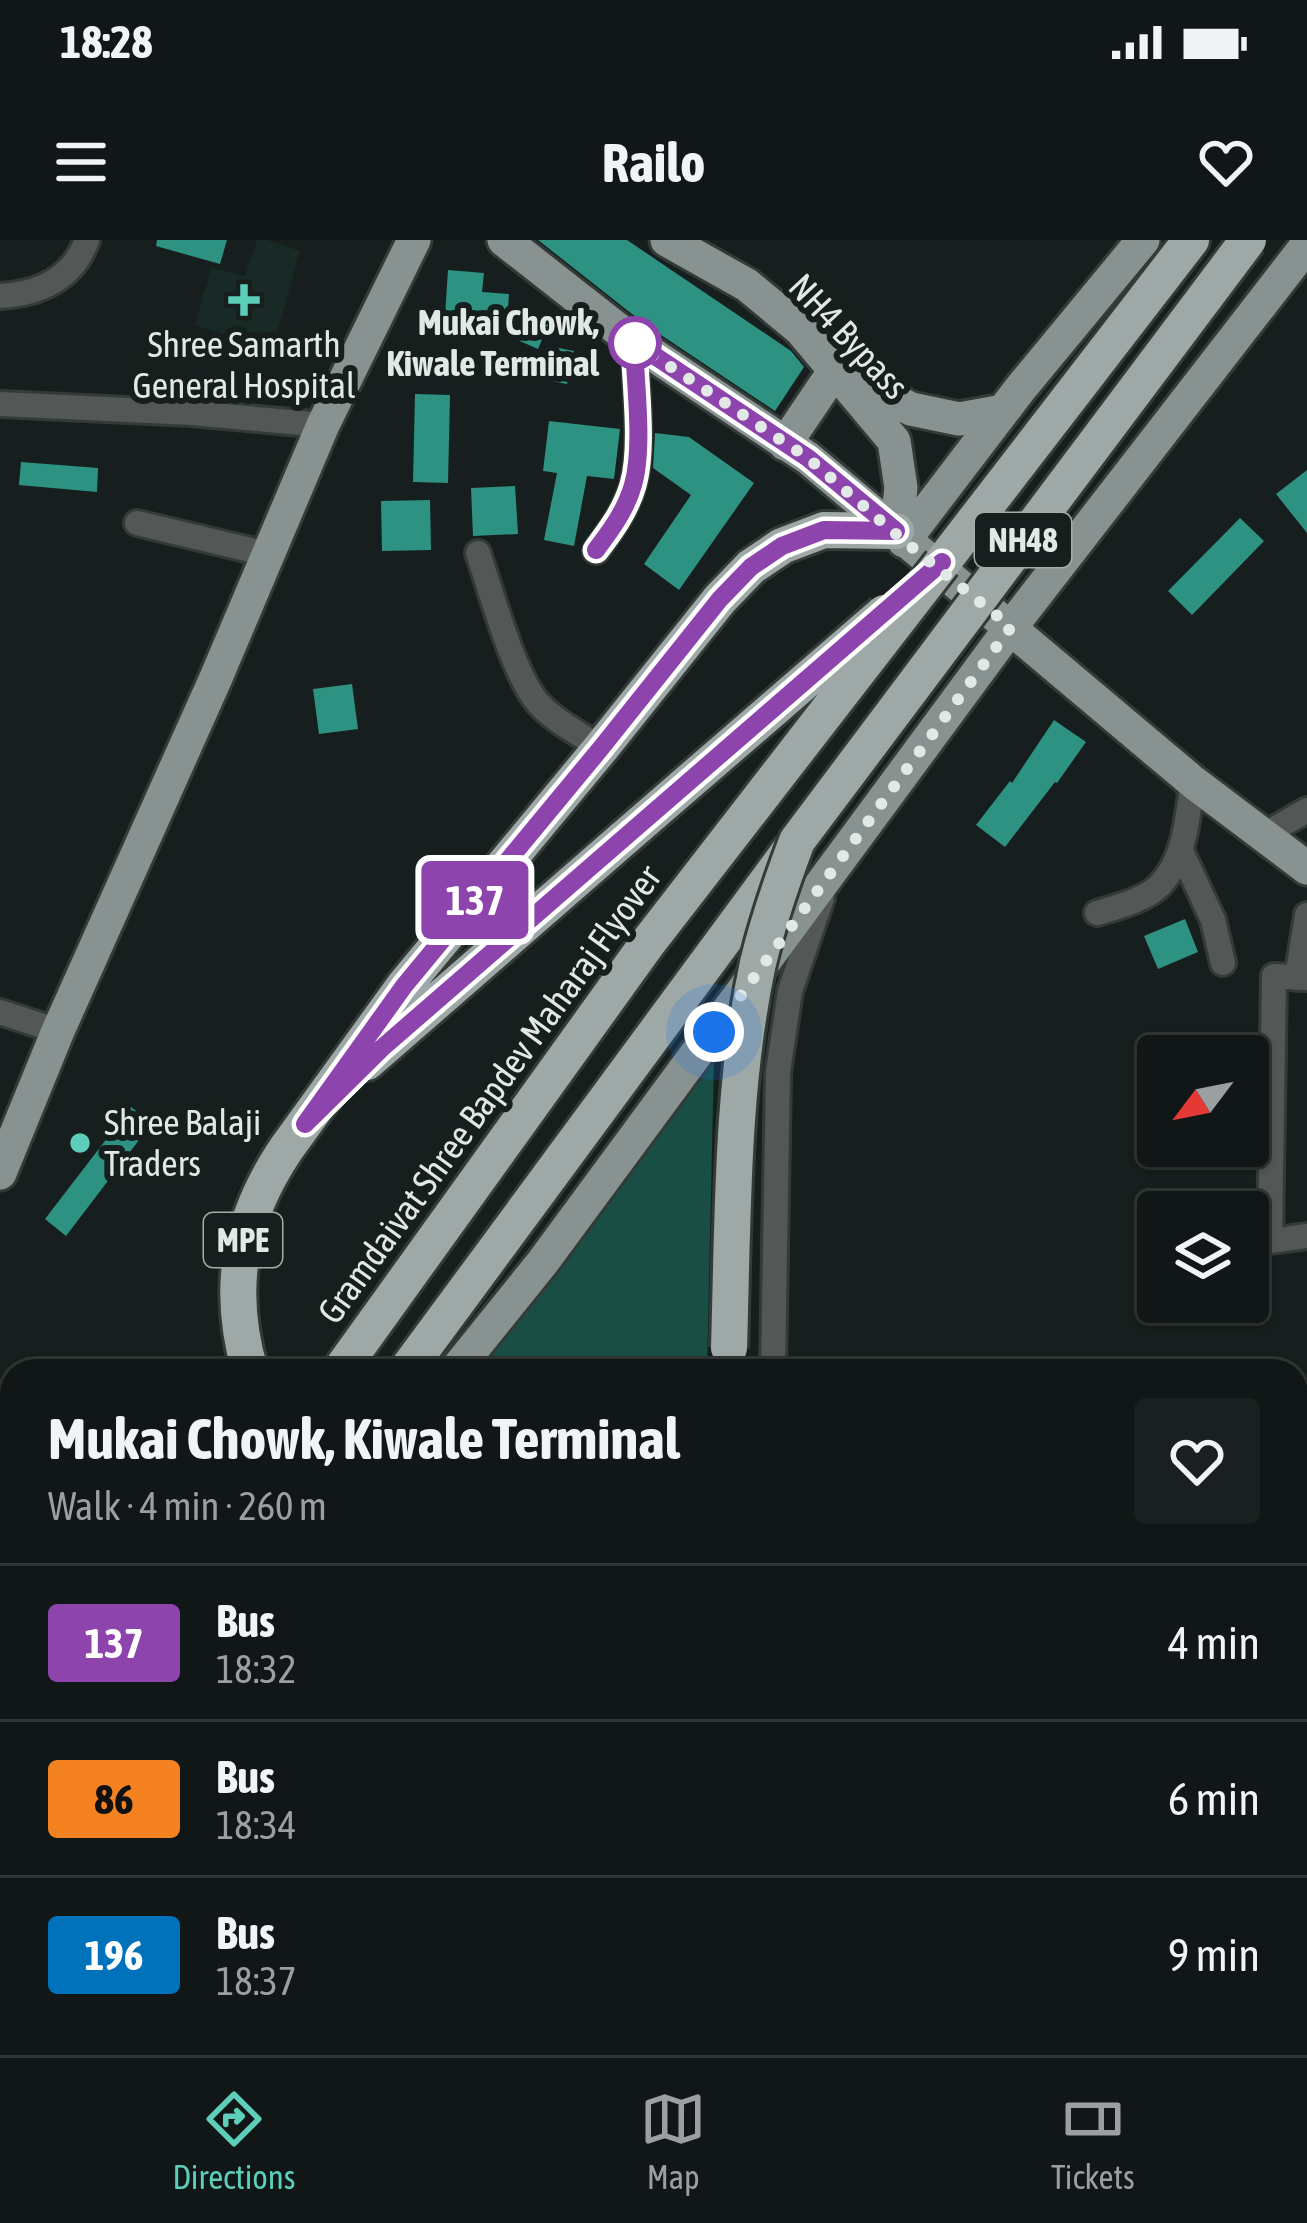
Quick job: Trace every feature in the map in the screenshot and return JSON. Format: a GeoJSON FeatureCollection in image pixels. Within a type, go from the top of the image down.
{"type":"FeatureCollection","features":[{"type":"Feature","properties":{"kind":"highway","name":"Gramdaivat Shree Bapdev Maharaj Flyover"},"geometry":{"type":"LineString","coordinates":[[349,1359],[647,944],[1191,240]]}},
{"type":"Feature","properties":{"kind":"highway","name":"NH48"},"geometry":{"type":"LineString","coordinates":[[415,1359],[694,977],[1248,240]]}},
{"type":"Feature","properties":{"kind":"highway"},"geometry":{"type":"LineString","coordinates":[[305,1124],[404,986],[751,567],[782,546],[824,530],[900,536]]}},
{"type":"Feature","properties":{"kind":"highway","name":"MPE"},"geometry":{"type":"LineString","coordinates":[[248,1359],[238,1313],[243,1241],[259,1193],[305,1124],[382,1048],[942,562]]}},
{"type":"Feature","properties":{"kind":"highway"},"geometry":{"type":"LineString","coordinates":[[729,1359],[741,1070],[758,966],[774,901],[797,841]]}},
{"type":"Feature","properties":{"kind":"main road"},"geometry":{"type":"LineString","coordinates":[[0,1173],[323,425],[414,240]]}},
{"type":"Feature","properties":{"kind":"main road"},"geometry":{"type":"LineString","coordinates":[[504,240],[634,342],[808,458],[1193,782],[1307,868]]}},
{"type":"Feature","properties":{"kind":"main road","name":"NH4 Bypass"},"geometry":{"type":"LineString","coordinates":[[667,240],[747,286],[800,329],[894,441],[901,488],[900,536]]}},
{"type":"Feature","properties":{"kind":"main road"},"geometry":{"type":"LineString","coordinates":[[900,536],[1142,240]]}},
{"type":"Feature","properties":{"kind":"main road"},"geometry":{"type":"LineString","coordinates":[[465,1359],[542,1263],[1011,627],[1307,245]]}},
{"type":"Feature","properties":{"kind":"main road"},"geometry":{"type":"LineString","coordinates":[[785,444],[835,370],[911,409],[959,419],[1003,411]]}},
{"type":"Feature","properties":{"kind":"street"},"geometry":{"type":"LineString","coordinates":[[0,296],[40,290],[60,279],[77,262],[87,240]]}},
{"type":"Feature","properties":{"kind":"street"},"geometry":{"type":"LineString","coordinates":[[596,550],[625,508],[634,482],[638,449],[634,342]]}},
{"type":"Feature","properties":{"kind":"street"},"geometry":{"type":"LineString","coordinates":[[0,404],[323,425]]}},
{"type":"Feature","properties":{"kind":"street"},"geometry":{"type":"LineString","coordinates":[[137,523],[267,554]]}},
{"type":"Feature","properties":{"kind":"street"},"geometry":{"type":"LineString","coordinates":[[478,554],[522,676],[535,699],[601,748]]}},
{"type":"Feature","properties":{"kind":"street"},"geometry":{"type":"LineString","coordinates":[[1097,914],[1159,886],[1181,851],[1193,782]]}},
{"type":"Feature","properties":{"kind":"street"},"geometry":{"type":"LineString","coordinates":[[1264,835],[1307,810]]}},
{"type":"Feature","properties":{"kind":"street"},"geometry":{"type":"LineString","coordinates":[[1181,851],[1213,920],[1223,963]]}},
{"type":"Feature","properties":{"kind":"street"},"geometry":{"type":"LineString","coordinates":[[773,1359],[778,1072],[790,991],[828,878]]}},
{"type":"Feature","properties":{"kind":"street"},"geometry":{"type":"LineString","coordinates":[[1307,915],[1302,978],[1274,976],[1270,1241],[1307,1236]]}},
{"type":"Feature","properties":{"kind":"street"},"geometry":{"type":"LineString","coordinates":[[0,1012],[58,1030]]}},
{"type":"Feature","properties":{"kind":"shaded area","name":"Shree Samarth General Hospital"},"geometry":{"type":"Polygon","coordinates":[[[257,240],[300,251],[272,351],[195,325],[211,268],[245,276],[257,240]]]}},
{"type":"Feature","properties":{"kind":"green space"},"geometry":{"type":"Polygon","coordinates":[[[714,1060],[707,1359],[481,1359],[714,1060]]]}},
{"type":"Feature","properties":{"kind":"building"},"geometry":{"type":"Polygon","coordinates":[[[157,240],[227,240],[220,264],[156,246],[157,240]]]}},
{"type":"Feature","properties":{"kind":"building","name":"Mukai Chowk, Kiwale Terminal"},"geometry":{"type":"Polygon","coordinates":[[[538,240],[627,240],[791,351],[804,367],[775,411],[646,325],[538,240]]]}},
{"type":"Feature","properties":{"kind":"building"},"geometry":{"type":"Polygon","coordinates":[[[448,270],[484,273],[482,292],[509,294],[507,321],[445,316],[448,270]]]}},
{"type":"Feature","properties":{"kind":"building"},"geometry":{"type":"Polygon","coordinates":[[[524,312],[549,323],[538,349],[513,338],[524,312]]]}},
{"type":"Feature","properties":{"kind":"building"},"geometry":{"type":"Polygon","coordinates":[[[548,346],[574,351],[567,384],[541,379],[548,346]]]}},
{"type":"Feature","properties":{"kind":"building"},"geometry":{"type":"Polygon","coordinates":[[[415,394],[450,395],[448,483],[413,482],[415,394]]]}},
{"type":"Feature","properties":{"kind":"building"},"geometry":{"type":"Polygon","coordinates":[[[549,421],[620,429],[614,479],[587,476],[574,546],[544,540],[557,473],[543,471],[549,421]]]}},
{"type":"Feature","properties":{"kind":"building"},"geometry":{"type":"Polygon","coordinates":[[[655,433],[689,437],[754,483],[679,590],[644,564],[691,495],[653,468],[655,433]]]}},
{"type":"Feature","properties":{"kind":"building"},"geometry":{"type":"Polygon","coordinates":[[[21,462],[98,468],[97,492],[19,485],[21,462]]]}},
{"type":"Feature","properties":{"kind":"building"},"geometry":{"type":"Polygon","coordinates":[[[1307,470],[1307,533],[1276,494],[1307,470]]]}},
{"type":"Feature","properties":{"kind":"building"},"geometry":{"type":"Polygon","coordinates":[[[515,486],[518,534],[473,536],[471,488],[515,486]]]}},
{"type":"Feature","properties":{"kind":"building"},"geometry":{"type":"Polygon","coordinates":[[[430,500],[431,550],[382,551],[381,501],[430,500]]]}},
{"type":"Feature","properties":{"kind":"building"},"geometry":{"type":"Polygon","coordinates":[[[1240,518],[1264,541],[1192,615],[1168,591],[1240,518]]]}},
{"type":"Feature","properties":{"kind":"building"},"geometry":{"type":"Polygon","coordinates":[[[352,684],[358,729],[319,734],[313,689],[352,684]]]}},
{"type":"Feature","properties":{"kind":"building"},"geometry":{"type":"Polygon","coordinates":[[[1054,720],[1086,742],[1005,847],[976,825],[1012,783],[1054,720]]]}},
{"type":"Feature","properties":{"kind":"building"},"geometry":{"type":"Polygon","coordinates":[[[1185,919],[1198,952],[1158,969],[1144,936],[1185,919]]]}},
{"type":"Feature","properties":{"kind":"building"},"geometry":{"type":"Polygon","coordinates":[[[131,1107],[152,1123],[66,1236],[45,1219],[131,1107]]]}},
{"type":"Feature","properties":{"kind":"bus line","name":"137"},"geometry":{"type":"LineString","coordinates":[[596,550],[625,508],[634,482],[638,449],[634,342],[808,458],[896,531],[824,530],[782,546],[751,567],[404,986],[305,1124],[382,1048],[942,562]]}},
{"type":"Feature","properties":{"kind":"place","name":"Shree Samarth General Hospital"},"geometry":{"type":"Point","coordinates":[244,300]}},
{"type":"Feature","properties":{"kind":"place","name":"Mukai Chowk, Kiwale Terminal"},"geometry":{"type":"Point","coordinates":[635,343]}},
{"type":"Feature","properties":{"kind":"place","name":"Shree Balaji Traders"},"geometry":{"type":"Point","coordinates":[80,1143]}},
{"type":"Feature","properties":{"kind":"route"},"geometry":{"type":"LineString","coordinates":[[635,343],[808,458],[1011,627],[714,1032]]}}]}
